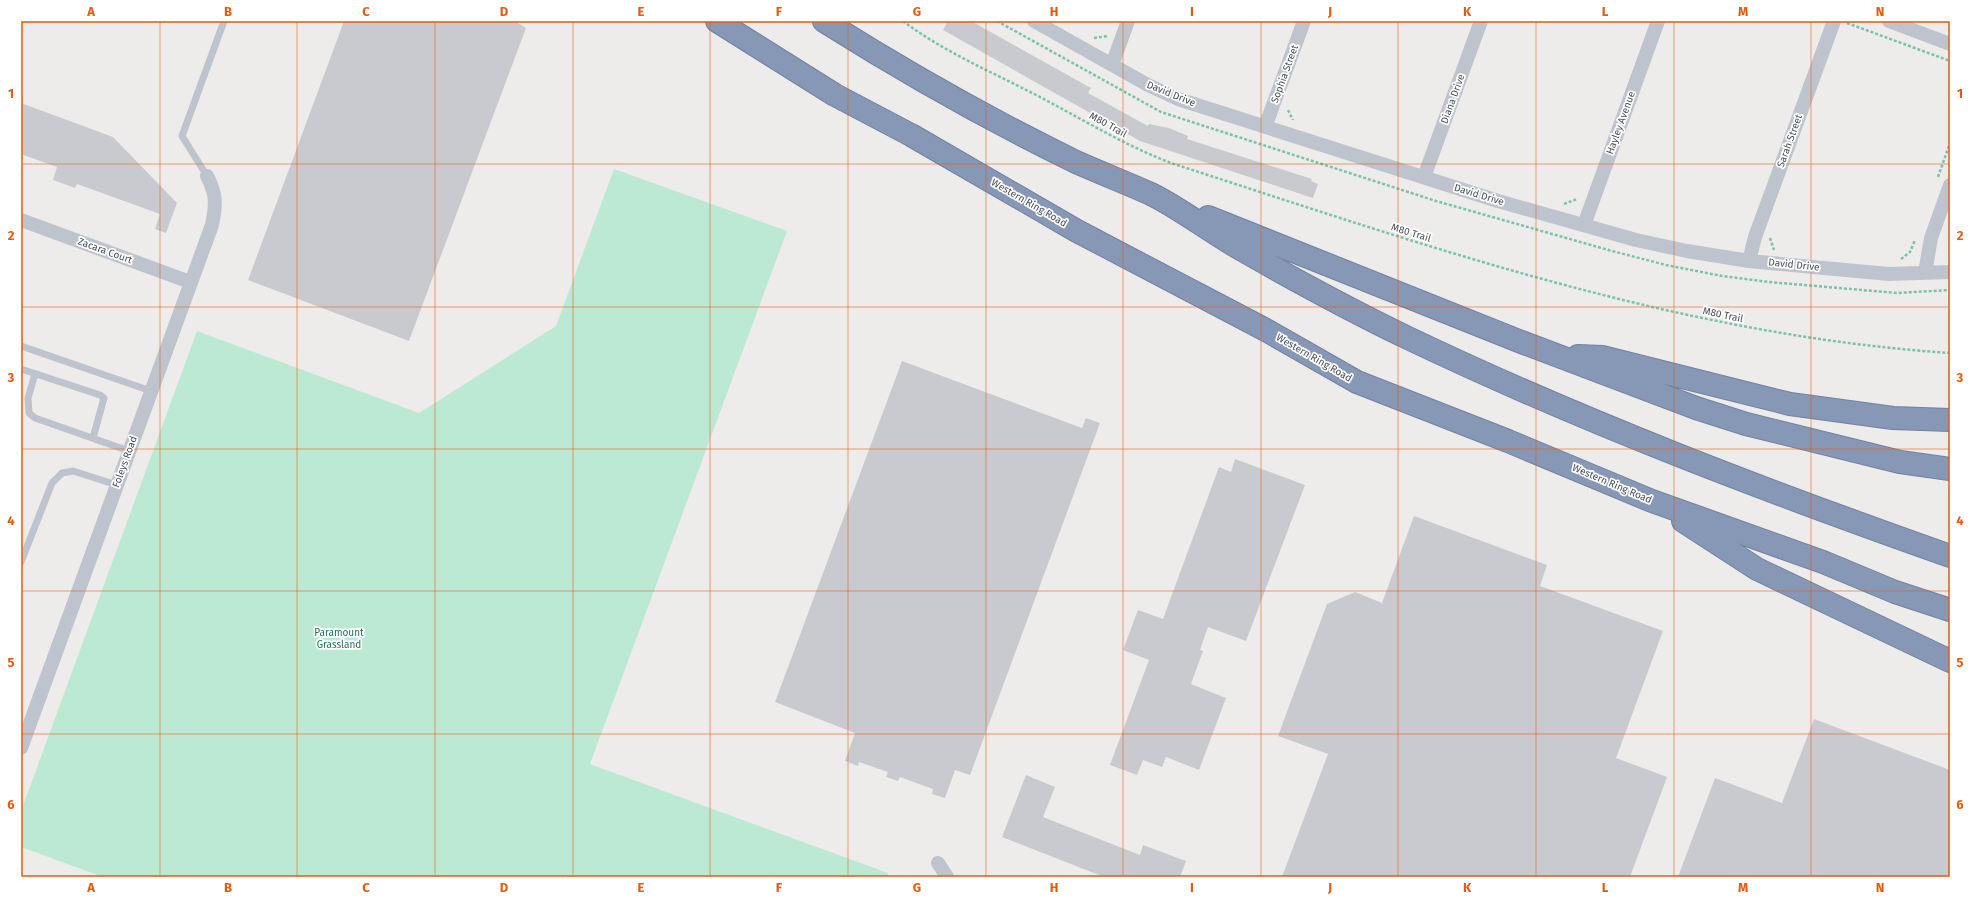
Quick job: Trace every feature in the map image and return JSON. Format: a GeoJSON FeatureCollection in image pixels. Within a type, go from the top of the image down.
{"type":"FeatureCollection","features":[{"type":"Feature","properties":{"kind":"highway","name":"Western Ring Road"},"geometry":{"type":"LineString","coordinates":[[717,21],[834,95],[911,135],[1077,231],[1264,329],[1357,382],[1508,441],[1652,501],[1823,562],[1896,592],[1950,610]]}},
{"type":"Feature","properties":{"kind":"highway"},"geometry":{"type":"LineString","coordinates":[[824,21],[998,122],[1075,161],[1152,195],[1555,355],[1696,408],[1746,424],[1900,462],[1950,468]]}},
{"type":"Feature","properties":{"kind":"highway"},"geometry":{"type":"LineString","coordinates":[[1152,195],[1234,245],[1305,285],[1407,337],[1505,383],[1748,483],[1950,556]]}},
{"type":"Feature","properties":{"kind":"highway"},"geometry":{"type":"LineString","coordinates":[[1555,355],[1602,357],[1790,404],[1893,418],[1950,420]]}},
{"type":"Feature","properties":{"kind":"highway"},"geometry":{"type":"LineString","coordinates":[[1652,501],[1756,569],[1950,661]]}},
{"type":"Feature","properties":{"kind":"street","name":"David Drive"},"geometry":{"type":"LineString","coordinates":[[1034,21],[1148,85],[1178,99],[1424,177],[1636,240],[1687,251],[1749,261],[1889,274],[1950,272]]}},
{"type":"Feature","properties":{"kind":"street"},"geometry":{"type":"LineString","coordinates":[[1112,65],[1128,21]]}},
{"type":"Feature","properties":{"kind":"street","name":"Sophia Street"},"geometry":{"type":"LineString","coordinates":[[1266,127],[1304,21]]}},
{"type":"Feature","properties":{"kind":"street","name":"Diana Drive"},"geometry":{"type":"LineString","coordinates":[[1424,177],[1481,21]]}},
{"type":"Feature","properties":{"kind":"street","name":"Hayley Avenue"},"geometry":{"type":"LineString","coordinates":[[1584,225],[1658,21]]}},
{"type":"Feature","properties":{"kind":"street"},"geometry":{"type":"LineString","coordinates":[[1889,21],[1950,44]]}},
{"type":"Feature","properties":{"kind":"street","name":"Sarah Street"},"geometry":{"type":"LineString","coordinates":[[1749,261],[1755,237],[1839,22]]}},
{"type":"Feature","properties":{"kind":"street","name":"Foleys Road"},"geometry":{"type":"LineString","coordinates":[[21,748],[212,225],[216,206],[214,189],[207,176]]}},
{"type":"Feature","properties":{"kind":"street"},"geometry":{"type":"LineString","coordinates":[[1925,273],[1930,238],[1950,185]]}},
{"type":"Feature","properties":{"kind":"street","name":"Zacara Court"},"geometry":{"type":"LineString","coordinates":[[21,220],[190,282]]}},
{"type":"Feature","properties":{"kind":"street"},"geometry":{"type":"LineString","coordinates":[[938,863],[947,877]]}},
{"type":"Feature","properties":{"kind":"lane"},"geometry":{"type":"LineString","coordinates":[[207,176],[182,136],[224,21]]}},
{"type":"Feature","properties":{"kind":"lane"},"geometry":{"type":"LineString","coordinates":[[21,346],[151,391]]}},
{"type":"Feature","properties":{"kind":"lane"},"geometry":{"type":"LineString","coordinates":[[21,369],[100,395],[104,398],[93,438]]}},
{"type":"Feature","properties":{"kind":"lane"},"geometry":{"type":"LineString","coordinates":[[35,374],[28,398],[29,413],[35,418],[129,451]]}},
{"type":"Feature","properties":{"kind":"lane"},"geometry":{"type":"LineString","coordinates":[[21,562],[52,483],[62,473],[73,471],[117,485]]}},
{"type":"Feature","properties":{"kind":"path","name":"M80 Trail"},"geometry":{"type":"LineString","coordinates":[[903,21],[940,47],[1038,96],[1144,153],[1403,239],[1471,260],[1670,312],[1816,340],[1869,347],[1950,353]]}},
{"type":"Feature","properties":{"kind":"path"},"geometry":{"type":"LineString","coordinates":[[1839,22],[1849,24],[1950,61]]}},
{"type":"Feature","properties":{"kind":"path"},"geometry":{"type":"LineString","coordinates":[[1846,32],[1849,24]]}},
{"type":"Feature","properties":{"kind":"path"},"geometry":{"type":"LineString","coordinates":[[1093,38],[1107,36],[1119,45]]}},
{"type":"Feature","properties":{"kind":"path"},"geometry":{"type":"LineString","coordinates":[[1063,58],[1072,43]]}},
{"type":"Feature","properties":{"kind":"path"},"geometry":{"type":"LineString","coordinates":[[1937,178],[1950,143]]}},
{"type":"Feature","properties":{"kind":"path"},"geometry":{"type":"LineString","coordinates":[[1769,282],[1775,247],[1769,240],[1772,232]]}},
{"type":"Feature","properties":{"kind":"path"},"geometry":{"type":"LineString","coordinates":[[1887,292],[1890,261],[1897,261],[1910,252],[1917,234]]}},
{"type":"Feature","properties":{"kind":"green space","name":"Paramount Grassland"},"geometry":{"type":"Polygon","coordinates":[[[614,169],[787,231],[590,764],[888,873],[888,877],[103,877],[21,847],[21,811],[197,331],[419,413],[556,326],[614,169]]]}},
{"type":"Feature","properties":{"kind":"building"},"geometry":{"type":"Polygon","coordinates":[[[344,21],[515,21],[526,28],[409,341],[248,280],[344,21]]]}},
{"type":"Feature","properties":{"kind":"building"},"geometry":{"type":"Polygon","coordinates":[[[948,21],[971,21],[1091,88],[1088,93],[1148,126],[1149,124],[1169,128],[1188,136],[1187,139],[1312,179],[1311,181],[1318,184],[1313,198],[1140,141],[943,30],[948,21]]]}},
{"type":"Feature","properties":{"kind":"building"},"geometry":{"type":"Polygon","coordinates":[[[21,103],[113,137],[177,203],[166,233],[155,229],[160,214],[77,184],[75,188],[53,180],[57,167],[21,154],[21,103]]]}},
{"type":"Feature","properties":{"kind":"building"},"geometry":{"type":"Polygon","coordinates":[[[902,361],[1082,428],[1086,418],[1100,423],[970,775],[955,770],[945,798],[932,794],[933,789],[900,777],[898,781],[886,777],[888,772],[859,762],[858,766],[845,761],[855,733],[775,702],[902,361]]]}},
{"type":"Feature","properties":{"kind":"building"},"geometry":{"type":"Polygon","coordinates":[[[1235,459],[1305,485],[1246,641],[1208,627],[1200,650],[1203,651],[1191,684],[1226,698],[1199,770],[1166,757],[1162,767],[1143,760],[1137,775],[1110,765],[1149,660],[1123,650],[1138,610],[1163,619],[1219,467],[1231,472],[1235,459]]]}},
{"type":"Feature","properties":{"kind":"building"},"geometry":{"type":"Polygon","coordinates":[[[1414,516],[1547,565],[1540,586],[1663,631],[1616,758],[1667,777],[1630,877],[1282,877],[1328,754],[1278,736],[1327,604],[1355,592],[1382,603],[1414,516]]]}},
{"type":"Feature","properties":{"kind":"building"},"geometry":{"type":"Polygon","coordinates":[[[1814,719],[1950,770],[1950,877],[1678,877],[1715,778],[1782,803],[1814,719]]]}},
{"type":"Feature","properties":{"kind":"building"},"geometry":{"type":"Polygon","coordinates":[[[1026,775],[1055,787],[1043,817],[1140,855],[1143,845],[1186,861],[1180,877],[1104,877],[1002,837],[1026,775]]]}}]}
